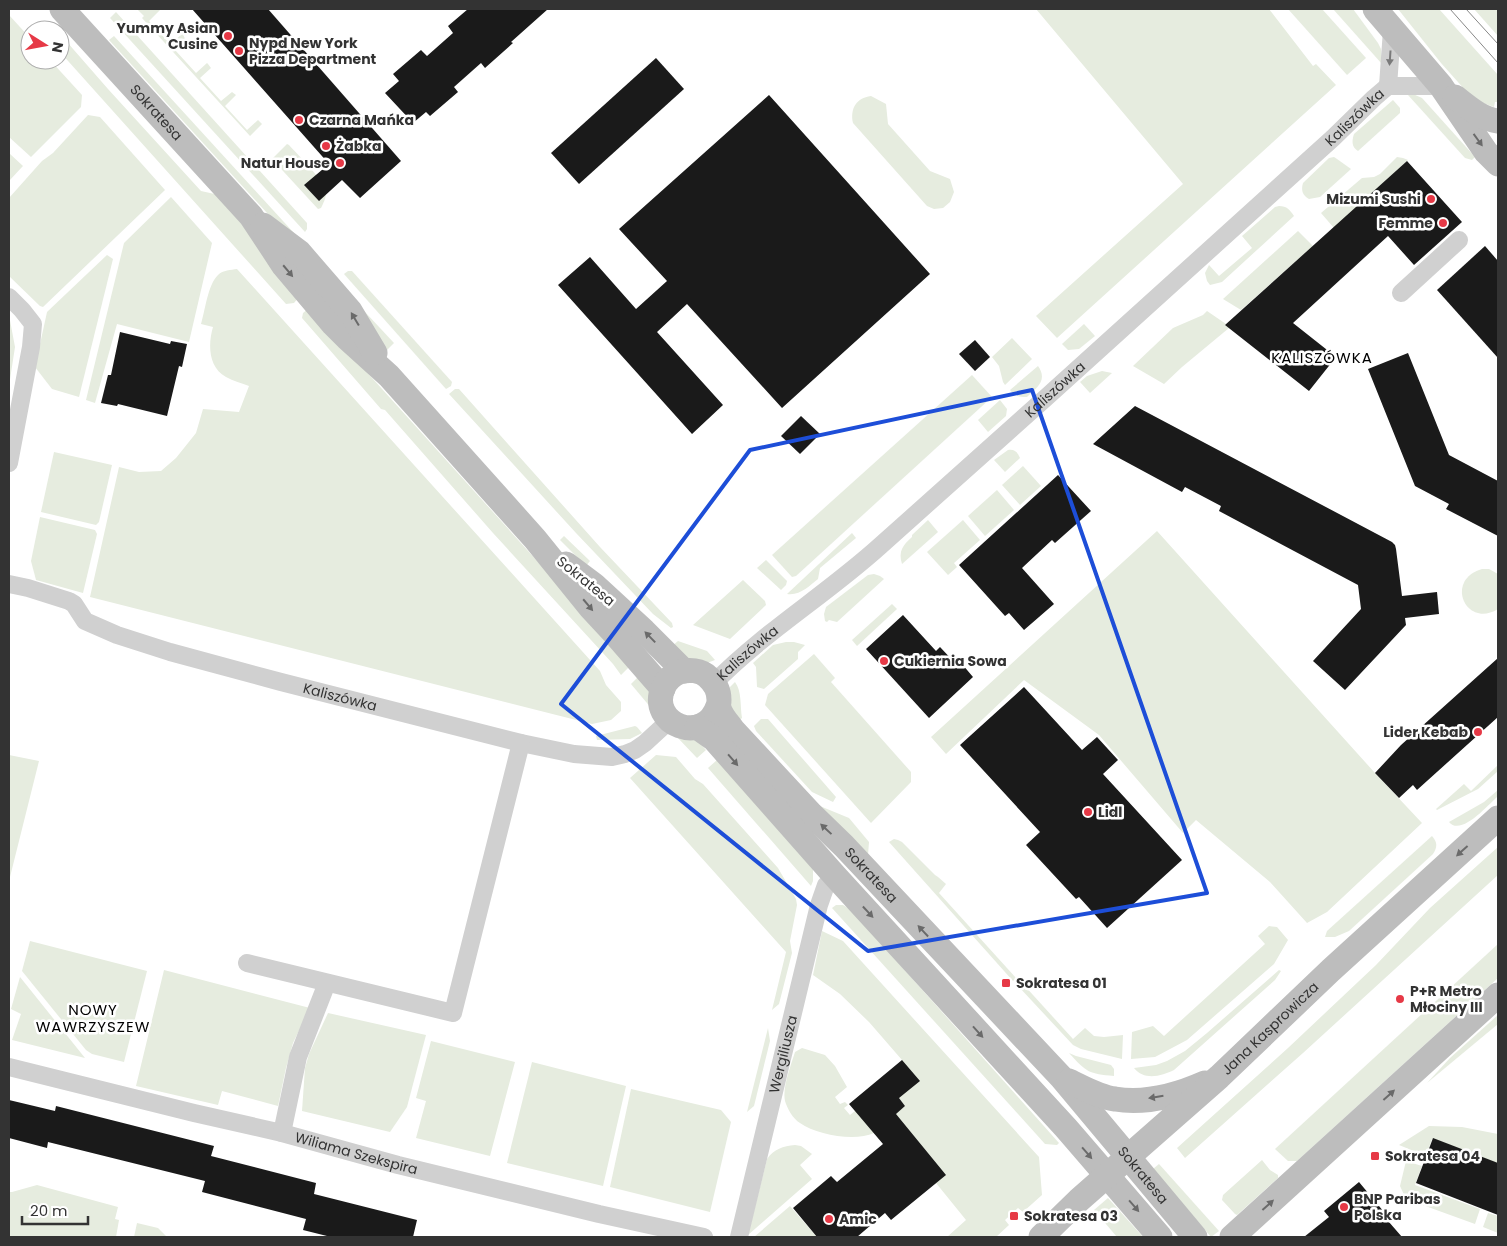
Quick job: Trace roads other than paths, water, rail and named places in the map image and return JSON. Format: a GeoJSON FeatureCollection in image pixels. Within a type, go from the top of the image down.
{"type":"FeatureCollection","features":[{"type":"Feature","properties":{"kind":"street","name":"Sokratesa"},"geometry":{"type":"LineString","coordinates":[[62,9],[251,216],[299,252],[350,311],[389,376],[535,539],[590,607],[663,689]]}},
{"type":"Feature","properties":{"kind":"street"},"geometry":{"type":"LineString","coordinates":[[1375,9],[1440,86],[1482,146],[1498,164]]}},
{"type":"Feature","properties":{"kind":"street","name":"Kaliszówka"},"geometry":{"type":"LineString","coordinates":[[1388,86],[1392,30]]}},
{"type":"Feature","properties":{"kind":"street","name":"Kaliszówka"},"geometry":{"type":"LineString","coordinates":[[716,695],[739,659],[882,545],[1016,426],[1388,86],[1440,86]]}},
{"type":"Feature","properties":{"kind":"street"},"geometry":{"type":"LineString","coordinates":[[1440,86],[1473,111],[1498,121]]}},
{"type":"Feature","properties":{"kind":"street"},"geometry":{"type":"LineString","coordinates":[[1401,293],[1459,240]]}},
{"type":"Feature","properties":{"kind":"street"},"geometry":{"type":"LineString","coordinates":[[9,297],[33,324],[31,347],[9,463]]}},
{"type":"Feature","properties":{"kind":"street","name":"Sokratesa"},"geometry":{"type":"LineString","coordinates":[[535,539],[594,585],[684,671]]}},
{"type":"Feature","properties":{"kind":"street","name":"Kaliszówka"},"geometry":{"type":"LineString","coordinates":[[9,584],[69,600],[76,607],[83,620],[117,635],[170,652],[520,743],[574,754],[612,757],[635,750],[670,720]]}},
{"type":"Feature","properties":{"kind":"street"},"geometry":{"type":"LineString","coordinates":[[670,720],[662,706],[663,689],[671,677],[677,673],[684,671],[700,672],[709,678],[716,695],[714,715],[708,722],[697,727]]}},
{"type":"Feature","properties":{"kind":"street","name":"Sokratesa"},"geometry":{"type":"LineString","coordinates":[[716,695],[722,716],[733,730],[1062,1078],[1196,1237]]}},
{"type":"Feature","properties":{"kind":"street","name":"Sokratesa"},"geometry":{"type":"LineString","coordinates":[[670,720],[681,727],[697,727],[714,739],[1160,1237]]}},
{"type":"Feature","properties":{"kind":"street"},"geometry":{"type":"LineString","coordinates":[[247,963],[453,1013],[520,743]]}},
{"type":"Feature","properties":{"kind":"street","name":"Jana Kasprowicza"},"geometry":{"type":"LineString","coordinates":[[1041,1237],[1219,1077],[1331,970],[1498,818]]}},
{"type":"Feature","properties":{"kind":"street","name":"Wergiliusza"},"geometry":{"type":"LineString","coordinates":[[738,1237],[819,904],[826,885],[835,876]]}},
{"type":"Feature","properties":{"kind":"street"},"geometry":{"type":"LineString","coordinates":[[282,1133],[298,1056],[327,983]]}},
{"type":"Feature","properties":{"kind":"street"},"geometry":{"type":"LineString","coordinates":[[1232,1237],[1498,995]]}},
{"type":"Feature","properties":{"kind":"street","name":"Wiliama Szekspira"},"geometry":{"type":"LineString","coordinates":[[9,1068],[282,1133],[398,1165],[599,1214],[704,1237]]}},
{"type":"Feature","properties":{"kind":"street"},"geometry":{"type":"LineString","coordinates":[[1062,1078],[1104,1097],[1116,1100],[1130,1100],[1158,1098],[1186,1091],[1219,1077]]}},
{"type":"Feature","properties":{"kind":"tram line"},"geometry":{"type":"LineString","coordinates":[[1450,9],[1498,63]]}},
{"type":"Feature","properties":{"kind":"tram line"},"geometry":{"type":"LineString","coordinates":[[1466,9],[1498,44]]}},
{"type":"Feature","properties":{"kind":"place","name":"Yummy Asian Cusine"},"geometry":{"type":"Point","coordinates":[228,36]}},
{"type":"Feature","properties":{"kind":"place","name":"Nypd New York Pizza Department"},"geometry":{"type":"Point","coordinates":[239,51]}},
{"type":"Feature","properties":{"kind":"place","name":"Czarna Mańka"},"geometry":{"type":"Point","coordinates":[299,120]}},
{"type":"Feature","properties":{"kind":"place","name":"Żabka"},"geometry":{"type":"Point","coordinates":[326,146]}},
{"type":"Feature","properties":{"kind":"place","name":"Natur House"},"geometry":{"type":"Point","coordinates":[340,163]}},
{"type":"Feature","properties":{"kind":"place","name":"Mizumi Sushi"},"geometry":{"type":"Point","coordinates":[1431,199]}},
{"type":"Feature","properties":{"kind":"place","name":"Femme"},"geometry":{"type":"Point","coordinates":[1443,223]}},
{"type":"Feature","properties":{"kind":"place","name":"Cukiernia Sowa"},"geometry":{"type":"Point","coordinates":[884,661]}},
{"type":"Feature","properties":{"kind":"place","name":"Lider Kebab"},"geometry":{"type":"Point","coordinates":[1478,732]}},
{"type":"Feature","properties":{"kind":"place","name":"Lidl"},"geometry":{"type":"Point","coordinates":[1088,812]}},
{"type":"Feature","properties":{"kind":"place","name":"Sokratesa 01"},"geometry":{"type":"Point","coordinates":[1006,983]}},
{"type":"Feature","properties":{"kind":"place","name":"P+R Metro Młociny III"},"geometry":{"type":"Point","coordinates":[1400,999]}},
{"type":"Feature","properties":{"kind":"place","name":"Sokratesa 04"},"geometry":{"type":"Point","coordinates":[1375,1156]}},
{"type":"Feature","properties":{"kind":"place","name":"BNP Paribas Polska"},"geometry":{"type":"Point","coordinates":[1344,1207]}},
{"type":"Feature","properties":{"kind":"place","name":"Sokratesa 03"},"geometry":{"type":"Point","coordinates":[1014,1216]}},
{"type":"Feature","properties":{"kind":"place","name":"Amic"},"geometry":{"type":"Point","coordinates":[829,1219]}},
{"type":"Feature","properties":{"kind":"district","name":"KALISZÓWKA"},"geometry":{"type":"Point","coordinates":[1322,357]}},
{"type":"Feature","properties":{"kind":"district","name":"NOWY WAWRZYSZEW"},"geometry":{"type":"Point","coordinates":[93,1018]}}]}
